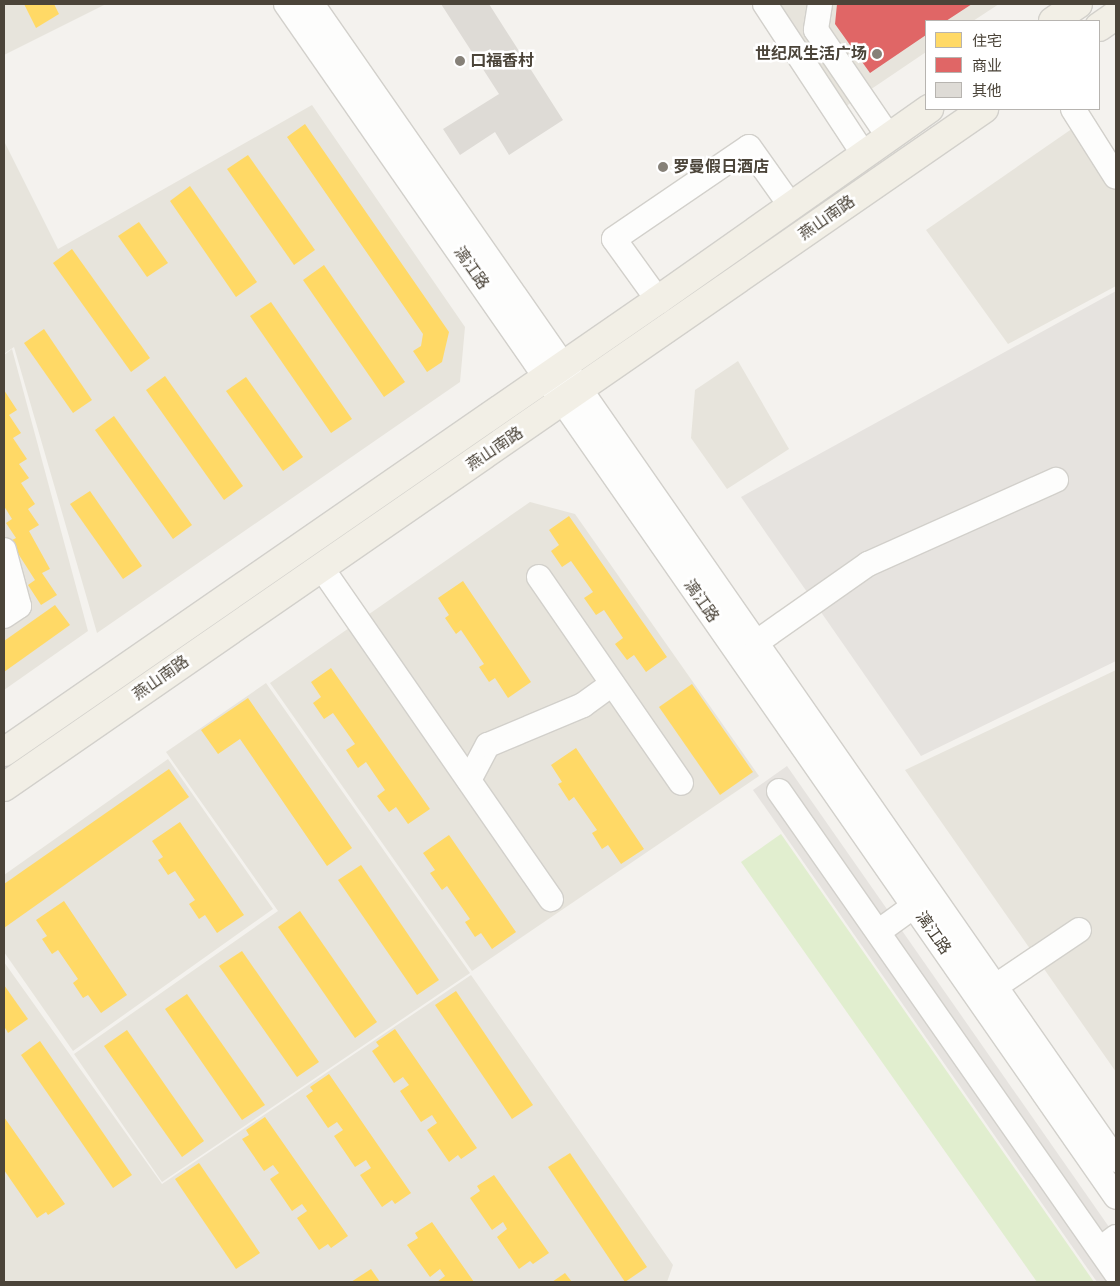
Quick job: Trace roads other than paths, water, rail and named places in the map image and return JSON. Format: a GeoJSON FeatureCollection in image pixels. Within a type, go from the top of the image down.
{"type":"FeatureCollection","features":[{"type":"Feature","properties":{"kind":"main road"},"geometry":{"type":"LineString","coordinates":[[1100,27],[1116,15]]}},
{"type":"Feature","properties":{"kind":"main road","name":"燕山南路"},"geometry":{"type":"LineString","coordinates":[[4,752],[556,371],[928,110]]}},
{"type":"Feature","properties":{"kind":"main road","name":"燕山南路"},"geometry":{"type":"LineString","coordinates":[[4,787],[320,567],[572,396],[983,110]]}},
{"type":"Feature","properties":{"kind":"main road"},"geometry":{"type":"LineString","coordinates":[[798,202],[822,221]]}},
{"type":"Feature","properties":{"kind":"main road"},"geometry":{"type":"LineString","coordinates":[[305,545],[320,567]]}},
{"type":"Feature","properties":{"kind":"main road"},"geometry":{"type":"LineString","coordinates":[[144,655],[160,678]]}},
{"type":"Feature","properties":{"kind":"street","name":"漓江路"},"geometry":{"type":"LineString","coordinates":[[286,4],[556,371]]}},
{"type":"Feature","properties":{"kind":"street","name":"漓江路"},"geometry":{"type":"LineString","coordinates":[[312,4],[914,906],[1116,1197]]}},
{"type":"Feature","properties":{"kind":"street"},"geometry":{"type":"LineString","coordinates":[[765,4],[864,155]]}},
{"type":"Feature","properties":{"kind":"street"},"geometry":{"type":"LineString","coordinates":[[820,4],[816,30],[889,138]]}},
{"type":"Feature","properties":{"kind":"street"},"geometry":{"type":"LineString","coordinates":[[1074,110],[1116,177]]}},
{"type":"Feature","properties":{"kind":"street"},"geometry":{"type":"LineString","coordinates":[[658,300],[614,239],[749,147],[798,202]]}},
{"type":"Feature","properties":{"kind":"street","name":"漓江路"},"geometry":{"type":"LineString","coordinates":[[572,396],[757,642],[1116,1160]]}},
{"type":"Feature","properties":{"kind":"street"},"geometry":{"type":"LineString","coordinates":[[757,642],[868,564],[1056,480]]}},
{"type":"Feature","properties":{"kind":"street"},"geometry":{"type":"LineString","coordinates":[[4,550],[19,606],[4,616]]}},
{"type":"Feature","properties":{"kind":"street"},"geometry":{"type":"LineString","coordinates":[[320,567],[551,899]]}},
{"type":"Feature","properties":{"kind":"street"},"geometry":{"type":"LineString","coordinates":[[538,577],[681,783]]}},
{"type":"Feature","properties":{"kind":"street"},"geometry":{"type":"LineString","coordinates":[[469,780],[488,745],[583,705],[612,684]]}},
{"type":"Feature","properties":{"kind":"street"},"geometry":{"type":"LineString","coordinates":[[780,791],[878,932],[1108,1243],[1116,1273]]}},
{"type":"Feature","properties":{"kind":"street"},"geometry":{"type":"LineString","coordinates":[[878,932],[914,906]]}},
{"type":"Feature","properties":{"kind":"street"},"geometry":{"type":"LineString","coordinates":[[996,986],[1079,930]]}},
{"type":"Feature","properties":{"kind":"place","name":"世纪风生活广场"},"geometry":{"type":"Point","coordinates":[877,54]}},
{"type":"Feature","properties":{"kind":"place","name":"口福香村"},"geometry":{"type":"Point","coordinates":[460,61]}},
{"type":"Feature","properties":{"kind":"place","name":"罗曼假日酒店"},"geometry":{"type":"Point","coordinates":[663,167]}}]}
